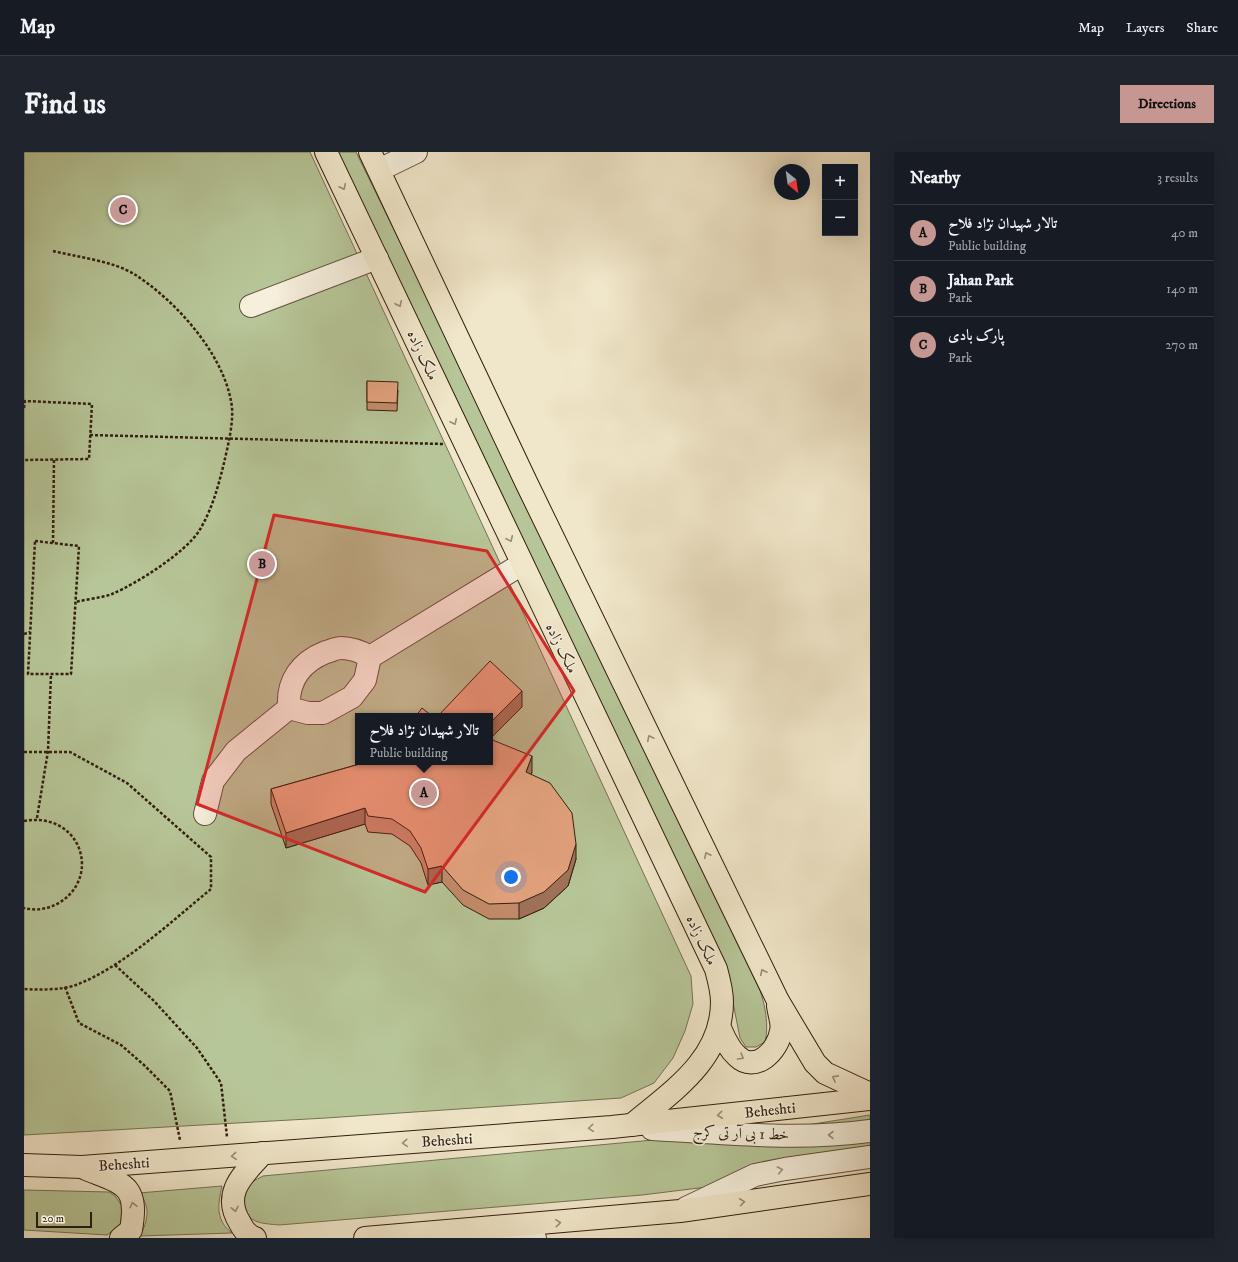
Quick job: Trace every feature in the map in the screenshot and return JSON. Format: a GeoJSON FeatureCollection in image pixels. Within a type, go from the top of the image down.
{"type":"FeatureCollection","features":[{"type":"Feature","properties":{"kind":"main road","name":"ملک زاده"},"geometry":{"type":"LineString","coordinates":[[326,152],[716,969],[722,1002],[719,1026],[706,1057],[688,1079],[622,1126]]}},
{"type":"Feature","properties":{"kind":"main road"},"geometry":{"type":"LineString","coordinates":[[374,161],[526,482],[778,1001],[815,1063],[825,1073],[870,1094]]}},
{"type":"Feature","properties":{"kind":"main road"},"geometry":{"type":"LineString","coordinates":[[719,1026],[727,1043],[738,1057],[752,1062],[765,1059],[776,1046],[782,1031],[778,1001]]}},
{"type":"Feature","properties":{"kind":"main road","name":"Beheshti"},"geometry":{"type":"LineString","coordinates":[[24,1165],[82,1167],[622,1126],[870,1099]]}},
{"type":"Feature","properties":{"kind":"main road"},"geometry":{"type":"LineString","coordinates":[[255,1238],[251,1237],[239,1222],[235,1214],[233,1195],[239,1180],[264,1153]]}},
{"type":"Feature","properties":{"kind":"main road"},"geometry":{"type":"LineString","coordinates":[[82,1167],[121,1183],[130,1192],[134,1211],[131,1230],[120,1238]]}},
{"type":"Feature","properties":{"kind":"main road"},"geometry":{"type":"LineString","coordinates":[[365,1238],[680,1211],[870,1184]]}},
{"type":"Feature","properties":{"kind":"street"},"geometry":{"type":"LineString","coordinates":[[374,161],[416,152]]}},
{"type":"Feature","properties":{"kind":"street"},"geometry":{"type":"LineString","coordinates":[[251,306],[377,258]]}},
{"type":"Feature","properties":{"kind":"street"},"geometry":{"type":"LineString","coordinates":[[289,708],[308,713],[323,713],[352,697],[365,680],[370,657],[522,564]]}},
{"type":"Feature","properties":{"kind":"street"},"geometry":{"type":"LineString","coordinates":[[289,708],[288,696],[294,676],[314,657],[339,648],[358,650],[370,657]]}},
{"type":"Feature","properties":{"kind":"street"},"geometry":{"type":"LineString","coordinates":[[205,814],[213,781],[236,751],[289,708]]}},
{"type":"Feature","properties":{"kind":"street","name":"خط 1 بی آر تی کرج"},"geometry":{"type":"LineString","coordinates":[[622,1126],[770,1135],[843,1135],[870,1131]]}},
{"type":"Feature","properties":{"kind":"street"},"geometry":{"type":"LineString","coordinates":[[680,1211],[755,1175],[870,1157]]}},
{"type":"Feature","properties":{"kind":"street"},"geometry":{"type":"LineString","coordinates":[[496,1226],[535,1238]]}},
{"type":"Feature","properties":{"kind":"path"},"geometry":{"type":"LineString","coordinates":[[53,251],[108,264],[133,274],[171,304],[198,332],[220,366],[231,402],[230,438],[216,496],[199,532],[171,559],[132,584],[110,594],[76,602]]}},
{"type":"Feature","properties":{"kind":"path"},"geometry":{"type":"LineString","coordinates":[[24,408],[25,401],[92,404],[89,459],[24,460]]}},
{"type":"Feature","properties":{"kind":"path"},"geometry":{"type":"LineString","coordinates":[[90,434],[465,445]]}},
{"type":"Feature","properties":{"kind":"path"},"geometry":{"type":"LineString","coordinates":[[53,543],[54,459]]}},
{"type":"Feature","properties":{"kind":"path"},"geometry":{"type":"LineString","coordinates":[[35,541],[80,546],[76,602],[72,674],[28,674],[35,541]]}},
{"type":"Feature","properties":{"kind":"path"},"geometry":{"type":"LineString","coordinates":[[24,634],[30,632]]}},
{"type":"Feature","properties":{"kind":"path"},"geometry":{"type":"LineString","coordinates":[[37,818],[48,751],[51,674]]}},
{"type":"Feature","properties":{"kind":"path"},"geometry":{"type":"LineString","coordinates":[[24,752],[70,752],[127,782],[211,857],[211,890],[115,965],[75,986],[24,989]]}},
{"type":"Feature","properties":{"kind":"path"},"geometry":{"type":"LineString","coordinates":[[24,821],[37,818],[57,823],[73,837],[81,855],[80,876],[71,894],[55,906],[35,910],[24,908]]}},
{"type":"Feature","properties":{"kind":"path"},"geometry":{"type":"LineString","coordinates":[[115,965],[154,1001],[198,1048],[221,1083],[228,1156]]}},
{"type":"Feature","properties":{"kind":"path"},"geometry":{"type":"LineString","coordinates":[[65,987],[79,1022],[121,1045],[170,1091],[184,1160]]}},
{"type":"Feature","properties":{"kind":"highlighted area"},"geometry":{"type":"Polygon","coordinates":[[[274,515],[487,551],[574,691],[425,892],[197,804],[274,515]]]}},
{"type":"Feature","properties":{"kind":"green space"},"geometry":{"type":"Polygon","coordinates":[[[24,152],[310,152],[691,976],[693,1004],[685,1031],[673,1058],[654,1083],[621,1098],[326,1118],[24,1135],[24,152]]]}},
{"type":"Feature","properties":{"kind":"green space"},"geometry":{"type":"Polygon","coordinates":[[[337,152],[356,152],[739,937],[760,988],[766,1016],[767,1029],[765,1042],[756,1047],[746,1047],[740,1038],[725,962],[492,479],[337,152]]]}},
{"type":"Feature","properties":{"kind":"green space"},"geometry":{"type":"Polygon","coordinates":[[[870,1115],[870,1167],[642,1195],[279,1225],[257,1222],[249,1217],[241,1207],[248,1184],[263,1176],[794,1127],[870,1115]]]}},
{"type":"Feature","properties":{"kind":"green space"},"geometry":{"type":"Polygon","coordinates":[[[222,1186],[219,1199],[220,1217],[232,1233],[140,1236],[145,1224],[147,1209],[143,1198],[139,1193],[222,1186]]]}},
{"type":"Feature","properties":{"kind":"green space"},"geometry":{"type":"Polygon","coordinates":[[[24,1190],[109,1192],[115,1196],[122,1206],[123,1220],[120,1226],[107,1235],[24,1230],[24,1190]]]}},
{"type":"Feature","properties":{"kind":"building"},"geometry":{"type":"Polygon","coordinates":[[[367,381],[398,382],[397,403],[367,402],[367,381]]]}},
{"type":"Feature","properties":{"kind":"building"},"geometry":{"type":"Polygon","coordinates":[[[490,661],[522,691],[493,720],[493,713],[441,713],[490,661]]]}},
{"type":"Feature","properties":{"kind":"building"},"geometry":{"type":"Polygon","coordinates":[[[422,708],[428,713],[418,713],[422,708]]]}},
{"type":"Feature","properties":{"kind":"building"},"geometry":{"type":"Polygon","coordinates":[[[493,740],[532,756],[526,772],[550,783],[572,813],[576,844],[568,870],[544,892],[519,903],[489,904],[463,890],[442,866],[428,869],[421,848],[410,831],[392,819],[368,816],[365,808],[286,833],[271,789],[356,765],[493,765],[493,740]]]}},
{"type":"Feature","properties":{"kind":"place","name":"پارک بادی"},"geometry":{"type":"Point","coordinates":[123,210]}},
{"type":"Feature","properties":{"kind":"place","name":"Jahan Park"},"geometry":{"type":"Point","coordinates":[262,564]}},
{"type":"Feature","properties":{"kind":"place","name":"تالار شهیدان نژاد فلاح"},"geometry":{"type":"Point","coordinates":[424,793]}}]}
